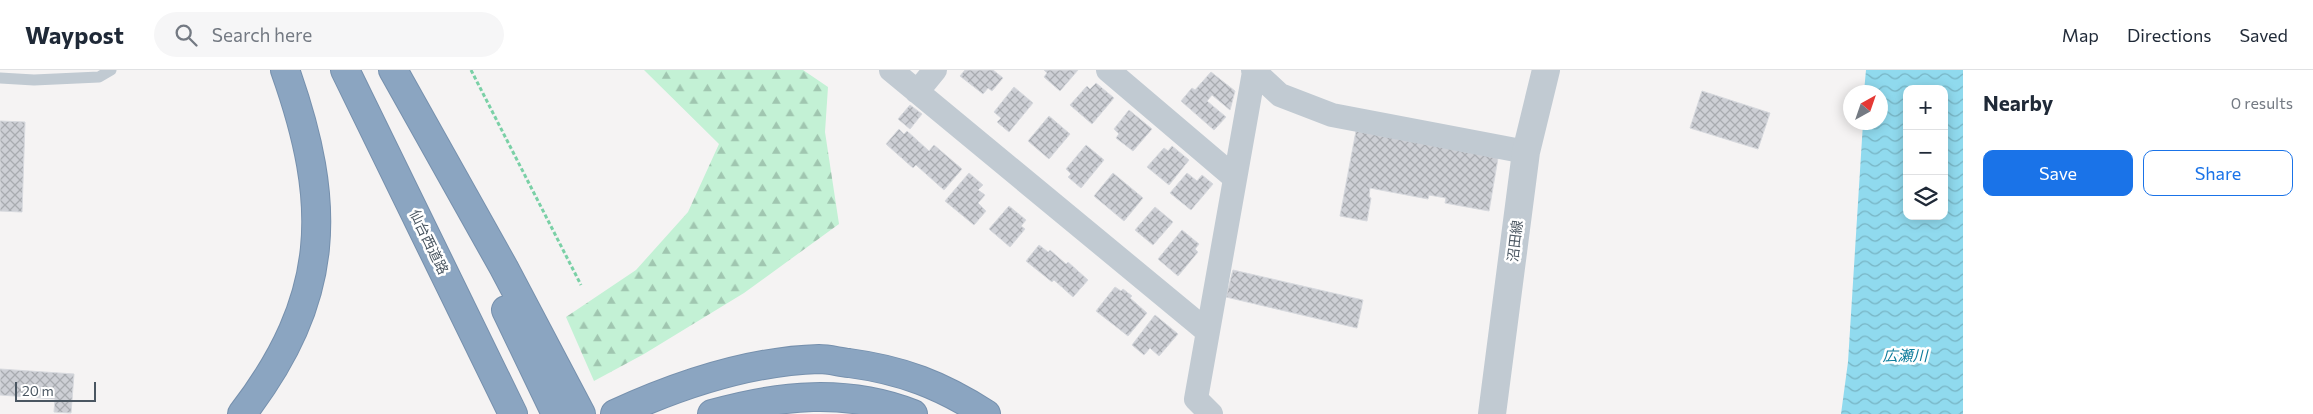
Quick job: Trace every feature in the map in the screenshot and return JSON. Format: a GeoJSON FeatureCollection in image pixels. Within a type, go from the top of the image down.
{"type":"FeatureCollection","features":[{"type":"Feature","properties":{"kind":"highway"},"geometry":{"type":"LineString","coordinates":[[242,414],[266,383],[286,349],[301,315],[312,278],[317,203],[308,147],[285,70]]}},
{"type":"Feature","properties":{"kind":"highway","name":"仙台西道路"},"geometry":{"type":"LineString","coordinates":[[345,70],[513,414]]}},
{"type":"Feature","properties":{"kind":"highway"},"geometry":{"type":"LineString","coordinates":[[389,70],[556,414]]}},
{"type":"Feature","properties":{"kind":"highway"},"geometry":{"type":"LineString","coordinates":[[393,70],[504,268],[581,414]]}},
{"type":"Feature","properties":{"kind":"highway"},"geometry":{"type":"LineString","coordinates":[[626,409],[726,373],[774,363],[821,359],[865,365],[912,375],[959,396],[986,414]]}},
{"type":"Feature","properties":{"kind":"highway"},"geometry":{"type":"LineString","coordinates":[[712,414],[747,404],[798,396],[842,397],[889,405],[913,414]]}},
{"type":"Feature","properties":{"kind":"street"},"geometry":{"type":"LineString","coordinates":[[891,70],[1208,332]]}},
{"type":"Feature","properties":{"kind":"street"},"geometry":{"type":"LineString","coordinates":[[917,92],[935,70]]}},
{"type":"Feature","properties":{"kind":"street"},"geometry":{"type":"LineString","coordinates":[[1108,70],[1235,178]]}},
{"type":"Feature","properties":{"kind":"street","name":"沼田線"},"geometry":{"type":"LineString","coordinates":[[1492,414],[1526,152],[1546,70]]}},
{"type":"Feature","properties":{"kind":"street"},"geometry":{"type":"LineString","coordinates":[[1211,414],[1196,399],[1254,71]]}},
{"type":"Feature","properties":{"kind":"street"},"geometry":{"type":"LineString","coordinates":[[1254,71],[1280,95],[1332,116],[1526,152]]}},
{"type":"Feature","properties":{"kind":"lane"},"geometry":{"type":"LineString","coordinates":[[0,78],[35,75],[99,77],[111,70]]}},
{"type":"Feature","properties":{"kind":"path"},"geometry":{"type":"LineString","coordinates":[[472,70],[581,285]]}},
{"type":"Feature","properties":{"kind":"green space"},"geometry":{"type":"Polygon","coordinates":[[[644,70],[803,70],[828,87],[825,132],[839,224],[744,293],[644,354],[594,381],[566,317],[636,270],[688,212],[719,144],[644,70]]]}},
{"type":"Feature","properties":{"kind":"water","name":"広瀬川"},"geometry":{"type":"Polygon","coordinates":[[[1866,70],[1963,70],[1963,414],[1841,414],[1848,362],[1863,130],[1888,130],[1888,85],[1865,85],[1866,70]]]}},
{"type":"Feature","properties":{"kind":"building"},"geometry":{"type":"Polygon","coordinates":[[[965,70],[993,70],[1003,78],[992,91],[988,88],[983,94],[960,76],[965,70]]]}},
{"type":"Feature","properties":{"kind":"building"},"geometry":{"type":"Polygon","coordinates":[[[1044,70],[1078,70],[1060,91],[1044,77],[1047,73],[1044,70]]]}},
{"type":"Feature","properties":{"kind":"building"},"geometry":{"type":"Polygon","coordinates":[[[1211,72],[1235,91],[1230,110],[1212,95],[1207,101],[1226,117],[1214,130],[1181,101],[1192,88],[1195,90],[1211,72]]]}},
{"type":"Feature","properties":{"kind":"building"},"geometry":{"type":"Polygon","coordinates":[[[1096,83],[1114,98],[1092,124],[1070,105],[1087,86],[1090,89],[1096,83]]]}},
{"type":"Feature","properties":{"kind":"building"},"geometry":{"type":"Polygon","coordinates":[[[1014,87],[1033,103],[1009,132],[997,122],[1001,118],[994,112],[1014,87]]]}},
{"type":"Feature","properties":{"kind":"building"},"geometry":{"type":"Polygon","coordinates":[[[1702,91],[1770,113],[1758,149],[1690,128],[1702,91]]]}},
{"type":"Feature","properties":{"kind":"building"},"geometry":{"type":"Polygon","coordinates":[[[910,105],[922,114],[910,129],[898,119],[910,105]]]}},
{"type":"Feature","properties":{"kind":"building"},"geometry":{"type":"Polygon","coordinates":[[[1129,110],[1152,129],[1133,151],[1116,138],[1119,134],[1114,129],[1129,110]]]}},
{"type":"Feature","properties":{"kind":"building"},"geometry":{"type":"Polygon","coordinates":[[[1049,116],[1070,134],[1049,159],[1028,141],[1049,116]]]}},
{"type":"Feature","properties":{"kind":"building"},"geometry":{"type":"Polygon","coordinates":[[[0,121],[25,122],[22,212],[0,211],[0,121]]]}},
{"type":"Feature","properties":{"kind":"building"},"geometry":{"type":"Polygon","coordinates":[[[899,129],[904,134],[907,131],[929,151],[934,145],[962,169],[944,190],[916,165],[913,168],[886,144],[899,129]]]}},
{"type":"Feature","properties":{"kind":"building"},"geometry":{"type":"Polygon","coordinates":[[[1356,131],[1498,158],[1489,211],[1445,203],[1446,198],[1429,195],[1428,199],[1370,188],[1369,197],[1371,198],[1367,221],[1340,216],[1356,131]]]}},
{"type":"Feature","properties":{"kind":"building"},"geometry":{"type":"Polygon","coordinates":[[[1086,145],[1104,160],[1081,188],[1068,177],[1071,174],[1066,169],[1086,145]]]}},
{"type":"Feature","properties":{"kind":"building"},"geometry":{"type":"Polygon","coordinates":[[[1172,146],[1189,160],[1169,185],[1147,167],[1164,148],[1168,151],[1172,146]]]}},
{"type":"Feature","properties":{"kind":"building"},"geometry":{"type":"Polygon","coordinates":[[[969,173],[983,185],[978,190],[985,195],[978,203],[986,211],[974,225],[945,201],[969,173]]]}},
{"type":"Feature","properties":{"kind":"building"},"geometry":{"type":"Polygon","coordinates":[[[1113,173],[1143,198],[1124,221],[1094,196],[1113,173]]]}},
{"type":"Feature","properties":{"kind":"building"},"geometry":{"type":"Polygon","coordinates":[[[1187,173],[1197,181],[1202,175],[1213,184],[1191,210],[1170,193],[1187,173]]]}},
{"type":"Feature","properties":{"kind":"building"},"geometry":{"type":"Polygon","coordinates":[[[1009,206],[1026,220],[1021,226],[1025,229],[1010,247],[989,229],[1009,206]]]}},
{"type":"Feature","properties":{"kind":"building"},"geometry":{"type":"Polygon","coordinates":[[[1155,207],[1173,222],[1153,245],[1135,230],[1155,207]]]}},
{"type":"Feature","properties":{"kind":"building"},"geometry":{"type":"Polygon","coordinates":[[[1182,230],[1199,244],[1195,249],[1198,252],[1178,276],[1158,259],[1182,230]]]}},
{"type":"Feature","properties":{"kind":"building"},"geometry":{"type":"Polygon","coordinates":[[[1039,245],[1048,252],[1050,250],[1066,264],[1068,262],[1088,280],[1073,297],[1054,280],[1052,282],[1026,261],[1039,245]]]}},
{"type":"Feature","properties":{"kind":"building"},"geometry":{"type":"Polygon","coordinates":[[[1233,270],[1363,300],[1357,328],[1226,297],[1233,270]]]}},
{"type":"Feature","properties":{"kind":"building"},"geometry":{"type":"Polygon","coordinates":[[[1115,287],[1121,291],[1123,289],[1132,296],[1130,298],[1147,313],[1128,336],[1096,311],[1115,287]]]}},
{"type":"Feature","properties":{"kind":"building"},"geometry":{"type":"Polygon","coordinates":[[[1155,315],[1178,334],[1159,356],[1150,348],[1144,355],[1132,345],[1155,315]]]}},
{"type":"Feature","properties":{"kind":"building"},"geometry":{"type":"Polygon","coordinates":[[[0,369],[74,374],[71,413],[54,412],[55,399],[0,395],[0,369]]]}}]}
